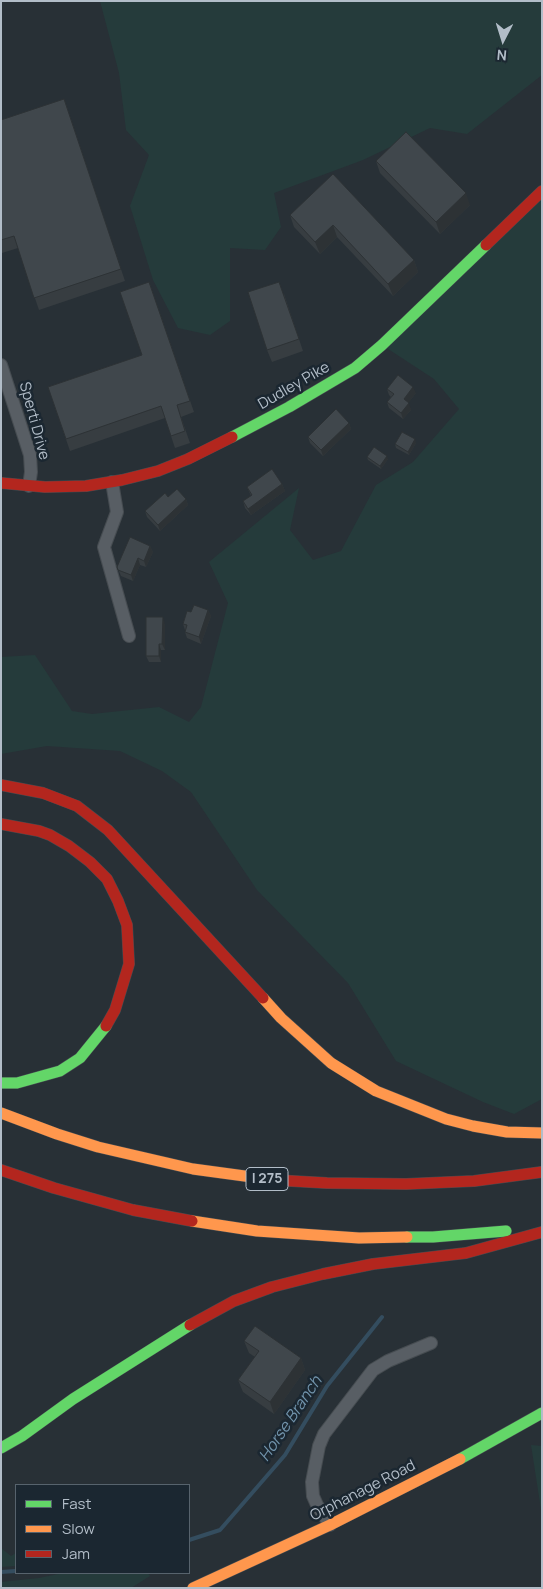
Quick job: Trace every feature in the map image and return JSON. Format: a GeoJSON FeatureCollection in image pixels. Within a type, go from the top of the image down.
{"type":"FeatureCollection","features":[{"type":"Feature","properties":{"kind":"main road","name":"Dudley Pike"},"geometry":{"type":"LineString","coordinates":[[1,482],[44,487],[86,486],[158,471],[188,459],[289,408],[354,368],[382,345],[542,191]]}},
{"type":"Feature","properties":{"kind":"main road"},"geometry":{"type":"LineString","coordinates":[[1,785],[43,792],[77,806],[108,830],[282,1018],[331,1063],[376,1091],[446,1119],[498,1130],[542,1133]]}},
{"type":"Feature","properties":{"kind":"main road"},"geometry":{"type":"LineString","coordinates":[[1,824],[39,830],[50,834],[90,862],[107,880],[118,901],[127,925],[129,948],[129,964],[115,1010],[104,1030],[80,1058],[60,1070],[44,1076],[17,1083],[1,1083]]}},
{"type":"Feature","properties":{"kind":"main road","name":"I 275"},"geometry":{"type":"LineString","coordinates":[[1,1114],[98,1147],[193,1169],[260,1178],[327,1183],[406,1184],[474,1180],[542,1172]]}},
{"type":"Feature","properties":{"kind":"main road"},"geometry":{"type":"LineString","coordinates":[[1,1170],[54,1188],[133,1210],[223,1227],[257,1231],[359,1238],[433,1237],[513,1230],[542,1224]]}},
{"type":"Feature","properties":{"kind":"main road"},"geometry":{"type":"LineString","coordinates":[[1,1448],[22,1436],[73,1399],[182,1330],[234,1301],[272,1287],[322,1274],[373,1264],[466,1253],[542,1232]]}},
{"type":"Feature","properties":{"kind":"main road","name":"Orphanage Road"},"geometry":{"type":"LineString","coordinates":[[193,1588],[330,1525],[448,1466],[542,1413]]}},
{"type":"Feature","properties":{"kind":"street","name":"Sperti Drive"},"geometry":{"type":"LineString","coordinates":[[1,365],[30,455],[31,472],[29,486]]}},
{"type":"Feature","properties":{"kind":"street"},"geometry":{"type":"LineString","coordinates":[[112,482],[117,512],[104,547],[129,636]]}},
{"type":"Feature","properties":{"kind":"street"},"geometry":{"type":"LineString","coordinates":[[330,1525],[314,1496],[312,1482],[319,1446],[324,1434],[373,1370],[388,1361],[431,1343]]}},
{"type":"Feature","properties":{"kind":"green space"},"geometry":{"type":"Polygon","coordinates":[[[100,1],[542,1],[542,75],[467,134],[430,128],[363,160],[274,193],[281,227],[265,250],[230,248],[230,321],[210,335],[178,328],[153,280],[130,206],[149,155],[126,130],[119,73],[100,1]]]}},
{"type":"Feature","properties":{"kind":"green space"},"geometry":{"type":"Polygon","coordinates":[[[542,191],[542,1099],[514,1114],[483,1102],[396,1061],[348,983],[257,890],[191,792],[162,771],[120,751],[47,746],[1,754],[1,657],[35,655],[72,711],[92,714],[159,707],[189,722],[201,707],[228,603],[209,562],[299,488],[290,530],[313,560],[341,551],[376,485],[413,462],[459,409],[434,379],[382,345],[542,191]]]}},
{"type":"Feature","properties":{"kind":"green space"},"geometry":{"type":"Polygon","coordinates":[[[531,1445],[542,1446],[542,1516],[531,1445]]]}},
{"type":"Feature","properties":{"kind":"green space"},"geometry":{"type":"Polygon","coordinates":[[[1,1548],[11,1556],[15,1554],[15,1566],[1,1567],[1,1548]]]}},
{"type":"Feature","properties":{"kind":"green space"},"geometry":{"type":"Polygon","coordinates":[[[58,1574],[149,1574],[150,1576],[131,1588],[1,1588],[1,1582],[58,1574]]]}},
{"type":"Feature","properties":{"kind":"building"},"geometry":{"type":"Polygon","coordinates":[[[64,99],[121,269],[34,298],[14,236],[1,240],[1,120],[64,99]]]}},
{"type":"Feature","properties":{"kind":"building"},"geometry":{"type":"Polygon","coordinates":[[[406,132],[466,193],[436,222],[376,161],[406,132]]]}},
{"type":"Feature","properties":{"kind":"building"},"geometry":{"type":"Polygon","coordinates":[[[333,174],[414,260],[388,284],[333,225],[315,242],[290,215],[333,174]]]}},
{"type":"Feature","properties":{"kind":"building"},"geometry":{"type":"Polygon","coordinates":[[[149,282],[190,401],[177,405],[185,431],[171,436],[161,406],[66,439],[48,387],[142,355],[120,292],[149,282]]]}},
{"type":"Feature","properties":{"kind":"building"},"geometry":{"type":"Polygon","coordinates":[[[279,282],[299,339],[267,350],[248,292],[279,282]]]}},
{"type":"Feature","properties":{"kind":"building"},"geometry":{"type":"Polygon","coordinates":[[[398,375],[413,387],[404,399],[409,403],[401,413],[387,402],[394,394],[387,389],[398,375]]]}},
{"type":"Feature","properties":{"kind":"building"},"geometry":{"type":"Polygon","coordinates":[[[336,409],[349,423],[321,450],[308,437],[336,409]]]}},
{"type":"Feature","properties":{"kind":"building"},"geometry":{"type":"Polygon","coordinates":[[[402,432],[415,439],[408,452],[395,444],[402,432]]]}},
{"type":"Feature","properties":{"kind":"building"},"geometry":{"type":"Polygon","coordinates":[[[374,447],[387,456],[380,466],[367,457],[374,447]]]}},
{"type":"Feature","properties":{"kind":"building"},"geometry":{"type":"Polygon","coordinates":[[[272,469],[282,484],[248,509],[243,501],[252,495],[247,487],[272,469]]]}},
{"type":"Feature","properties":{"kind":"building"},"geometry":{"type":"Polygon","coordinates":[[[177,489],[186,499],[158,525],[145,511],[165,493],[168,497],[177,489]]]}},
{"type":"Feature","properties":{"kind":"building"},"geometry":{"type":"Polygon","coordinates":[[[130,537],[150,546],[144,561],[138,558],[131,575],[118,570],[117,567],[130,537]]]}},
{"type":"Feature","properties":{"kind":"building"},"geometry":{"type":"Polygon","coordinates":[[[194,605],[208,610],[199,637],[185,632],[187,625],[183,624],[187,611],[191,612],[194,605]]]}},
{"type":"Feature","properties":{"kind":"building"},"geometry":{"type":"Polygon","coordinates":[[[146,617],[163,617],[162,644],[159,644],[159,656],[146,656],[146,617]]]}},
{"type":"Feature","properties":{"kind":"building"},"geometry":{"type":"Polygon","coordinates":[[[255,1326],[301,1358],[270,1402],[238,1380],[259,1351],[244,1341],[255,1326]]]}},
{"type":"Feature","properties":{"kind":"waterway","name":"Horse Branch"},"geometry":{"type":"LineString","coordinates":[[190,1540],[220,1530],[285,1455],[327,1386],[382,1317]]}},
{"type":"Feature","properties":{"kind":"waterway","name":"Horse Branch"},"geometry":{"type":"LineString","coordinates":[[1,1572],[15,1571]]}},
{"type":"Feature","properties":{"kind":"traffic: fast"},"geometry":{"type":"LineString","coordinates":[[232,437],[289,407],[355,368],[382,345],[486,245]]}},
{"type":"Feature","properties":{"kind":"traffic: fast"},"geometry":{"type":"LineString","coordinates":[[1,1083],[17,1083],[60,1071],[80,1058],[106,1026]]}},
{"type":"Feature","properties":{"kind":"traffic: fast"},"geometry":{"type":"LineString","coordinates":[[407,1237],[433,1237],[506,1231]]}},
{"type":"Feature","properties":{"kind":"traffic: fast"},"geometry":{"type":"LineString","coordinates":[[1,1448],[22,1436],[73,1399],[190,1325]]}},
{"type":"Feature","properties":{"kind":"traffic: fast"},"geometry":{"type":"LineString","coordinates":[[460,1459],[542,1413]]}},
{"type":"Feature","properties":{"kind":"traffic: slow"},"geometry":{"type":"LineString","coordinates":[[263,998],[281,1018],[331,1063],[376,1091],[446,1119],[473,1126],[507,1132],[542,1133]]}},
{"type":"Feature","properties":{"kind":"traffic: slow"},"geometry":{"type":"LineString","coordinates":[[1,1113],[98,1147],[193,1169],[274,1180]]}},
{"type":"Feature","properties":{"kind":"traffic: slow"},"geometry":{"type":"LineString","coordinates":[[192,1221],[257,1231],[359,1238],[407,1237]]}},
{"type":"Feature","properties":{"kind":"traffic: slow"},"geometry":{"type":"LineString","coordinates":[[193,1588],[330,1525],[460,1459]]}},
{"type":"Feature","properties":{"kind":"traffic: jam"},"geometry":{"type":"LineString","coordinates":[[486,245],[542,191]]}},
{"type":"Feature","properties":{"kind":"traffic: jam"},"geometry":{"type":"LineString","coordinates":[[1,483],[45,487],[86,486],[122,480],[158,471],[188,459],[232,437]]}},
{"type":"Feature","properties":{"kind":"traffic: jam"},"geometry":{"type":"LineString","coordinates":[[1,785],[43,793],[77,806],[108,830],[263,998]]}},
{"type":"Feature","properties":{"kind":"traffic: jam"},"geometry":{"type":"LineString","coordinates":[[1,824],[50,835],[69,846],[90,862],[107,879],[127,925],[129,964],[115,1010],[106,1026]]}},
{"type":"Feature","properties":{"kind":"traffic: jam"},"geometry":{"type":"LineString","coordinates":[[1,1170],[54,1188],[133,1210],[192,1221]]}},
{"type":"Feature","properties":{"kind":"traffic: jam"},"geometry":{"type":"LineString","coordinates":[[274,1180],[406,1184],[474,1181],[542,1172]]}},
{"type":"Feature","properties":{"kind":"traffic: jam"},"geometry":{"type":"LineString","coordinates":[[190,1325],[234,1301],[272,1287],[373,1264],[466,1253],[542,1232]]}}]}
